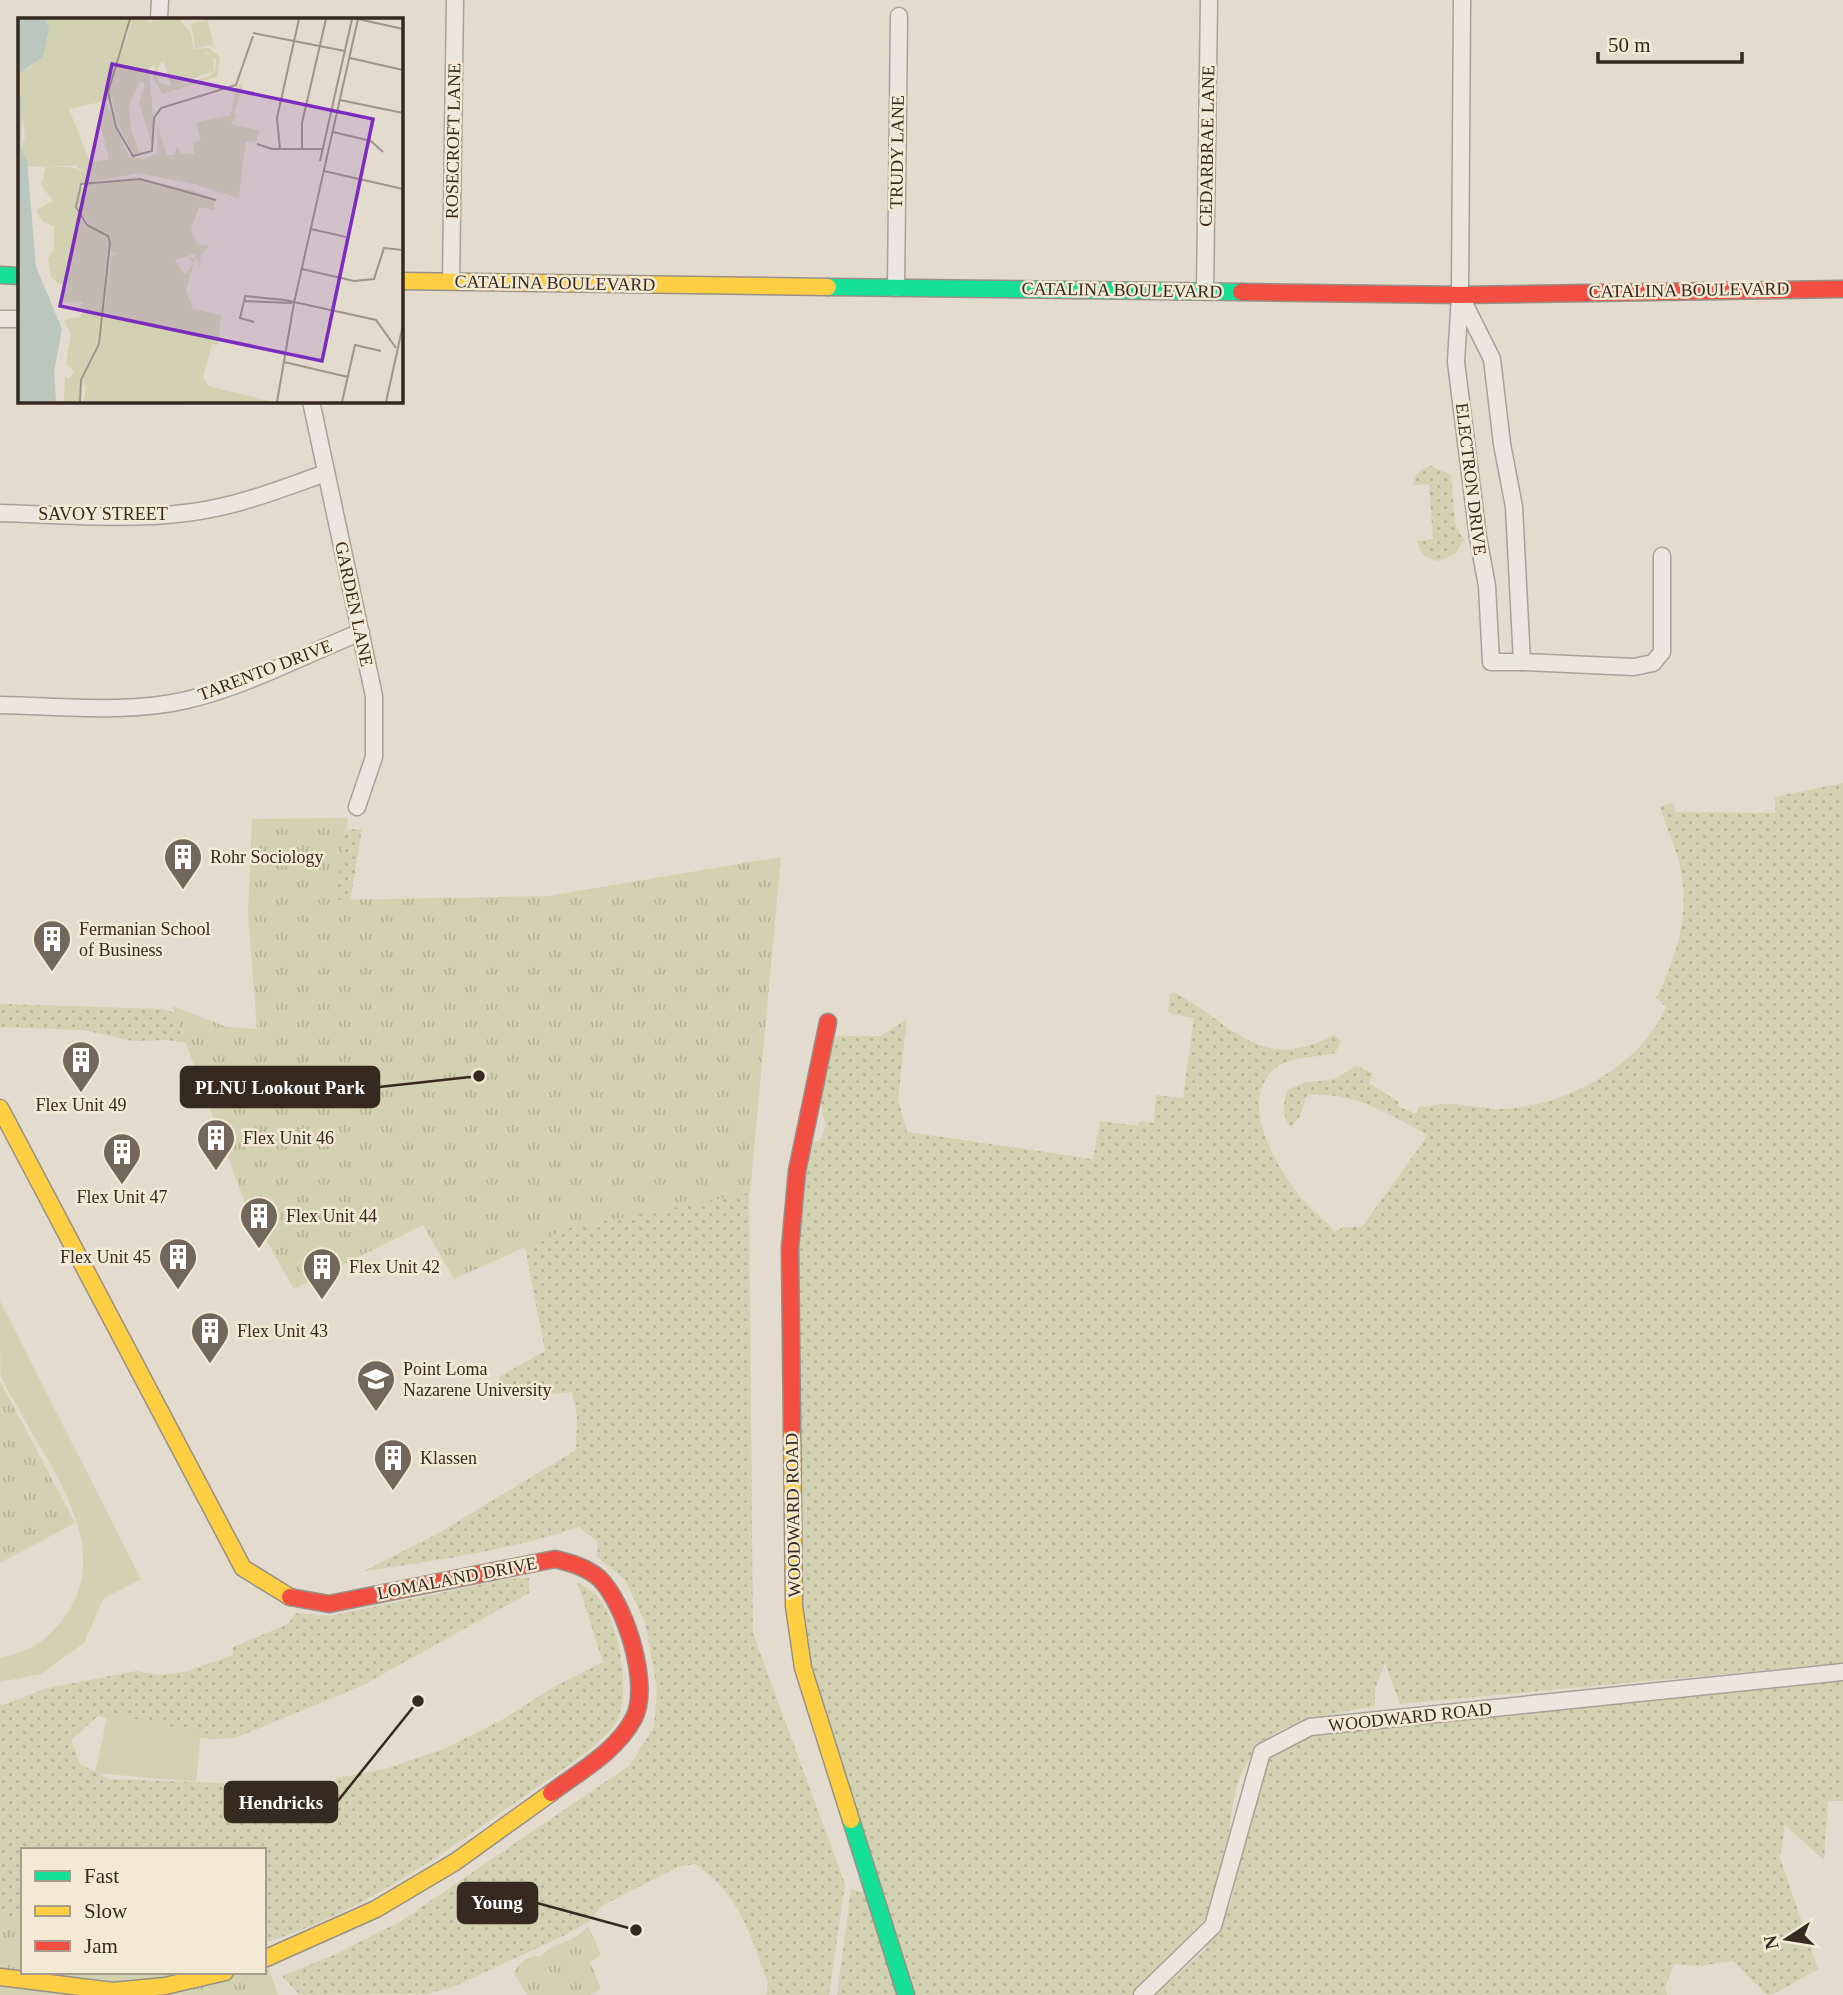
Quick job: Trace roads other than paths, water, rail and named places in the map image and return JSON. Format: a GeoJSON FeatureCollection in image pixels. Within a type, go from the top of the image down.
{"type":"FeatureCollection","features":[{"type":"Feature","properties":{"kind":"street"},"geometry":{"type":"LineString","coordinates":[[159,18],[160,0]]}},
{"type":"Feature","properties":{"kind":"street","name":"ROSECROFT LANE"},"geometry":{"type":"LineString","coordinates":[[451,281],[455,0]]}},
{"type":"Feature","properties":{"kind":"street","name":"CEDARBRAE LANE"},"geometry":{"type":"LineString","coordinates":[[1205,292],[1209,0]]}},
{"type":"Feature","properties":{"kind":"street","name":"ELECTRON DRIVE"},"geometry":{"type":"LineString","coordinates":[[1460,295],[1492,359],[1502,444],[1514,507],[1522,662],[1491,662],[1488,586],[1478,537],[1456,362],[1460,295],[1462,0]]}},
{"type":"Feature","properties":{"kind":"street","name":"TRUDY LANE"},"geometry":{"type":"LineString","coordinates":[[896,288],[899,16]]}},
{"type":"Feature","properties":{"kind":"street"},"geometry":{"type":"LineString","coordinates":[[0,275],[18,276]]}},
{"type":"Feature","properties":{"kind":"street","name":"CATALINA BOULEVARD"},"geometry":{"type":"LineString","coordinates":[[402,281],[1460,295],[1843,289]]}},
{"type":"Feature","properties":{"kind":"street"},"geometry":{"type":"LineString","coordinates":[[0,319],[18,319]]}},
{"type":"Feature","properties":{"kind":"street","name":"GARDEN LANE"},"geometry":{"type":"LineString","coordinates":[[311,402],[374,696],[374,757],[357,807]]}},
{"type":"Feature","properties":{"kind":"street","name":"SAVOY STREET"},"geometry":{"type":"LineString","coordinates":[[0,513],[137,516],[192,512],[249,499],[326,473]]}},
{"type":"Feature","properties":{"kind":"street"},"geometry":{"type":"LineString","coordinates":[[1522,662],[1634,667],[1653,663],[1662,652],[1662,556]]}},
{"type":"Feature","properties":{"kind":"street","name":"TARENTO DRIVE"},"geometry":{"type":"LineString","coordinates":[[0,705],[143,707],[186,700],[229,687],[360,632]]}},
{"type":"Feature","properties":{"kind":"street","name":"WOODWARD ROAD"},"geometry":{"type":"LineString","coordinates":[[828,1022],[797,1171],[790,1248],[794,1606],[803,1668],[906,1995]]}},
{"type":"Feature","properties":{"kind":"street","name":"LOMALAND DRIVE"},"geometry":{"type":"LineString","coordinates":[[0,1108],[172,1439],[243,1568],[282,1596],[304,1603],[329,1604],[555,1559],[575,1562],[597,1575],[623,1609],[640,1698],[629,1727],[608,1751],[455,1861],[376,1909],[266,1959]]}},
{"type":"Feature","properties":{"kind":"street","name":"WOODWARD ROAD"},"geometry":{"type":"LineString","coordinates":[[1142,1995],[1213,1926],[1262,1752],[1310,1727],[1843,1672]]}},
{"type":"Feature","properties":{"kind":"street"},"geometry":{"type":"LineString","coordinates":[[0,1977],[113,1991],[164,1986],[216,1974]]}},
{"type":"Feature","properties":{"kind":"place","name":"Rohr Sociology"},"geometry":{"type":"Point","coordinates":[183,891]}},
{"type":"Feature","properties":{"kind":"place","name":"Fermanian School of Business"},"geometry":{"type":"Point","coordinates":[52,973]}},
{"type":"Feature","properties":{"kind":"place","name":"PLNU Lookout Park"},"geometry":{"type":"Point","coordinates":[479,1076]}},
{"type":"Feature","properties":{"kind":"place","name":"Flex Unit 49"},"geometry":{"type":"Point","coordinates":[81,1094]}},
{"type":"Feature","properties":{"kind":"place","name":"Flex Unit 46"},"geometry":{"type":"Point","coordinates":[216,1172]}},
{"type":"Feature","properties":{"kind":"place","name":"Flex Unit 47"},"geometry":{"type":"Point","coordinates":[122,1186]}},
{"type":"Feature","properties":{"kind":"place","name":"Flex Unit 44"},"geometry":{"type":"Point","coordinates":[259,1250]}},
{"type":"Feature","properties":{"kind":"place","name":"Flex Unit 45"},"geometry":{"type":"Point","coordinates":[178,1291]}},
{"type":"Feature","properties":{"kind":"place","name":"Flex Unit 42"},"geometry":{"type":"Point","coordinates":[322,1301]}},
{"type":"Feature","properties":{"kind":"place","name":"Flex Unit 43"},"geometry":{"type":"Point","coordinates":[210,1365]}},
{"type":"Feature","properties":{"kind":"place","name":"Point Loma Nazarene University"},"geometry":{"type":"Point","coordinates":[376,1413]}},
{"type":"Feature","properties":{"kind":"place","name":"Klassen"},"geometry":{"type":"Point","coordinates":[393,1492]}},
{"type":"Feature","properties":{"kind":"place","name":"Hendricks"},"geometry":{"type":"Point","coordinates":[418,1701]}},
{"type":"Feature","properties":{"kind":"place","name":"Young"},"geometry":{"type":"Point","coordinates":[636,1930]}}]}
